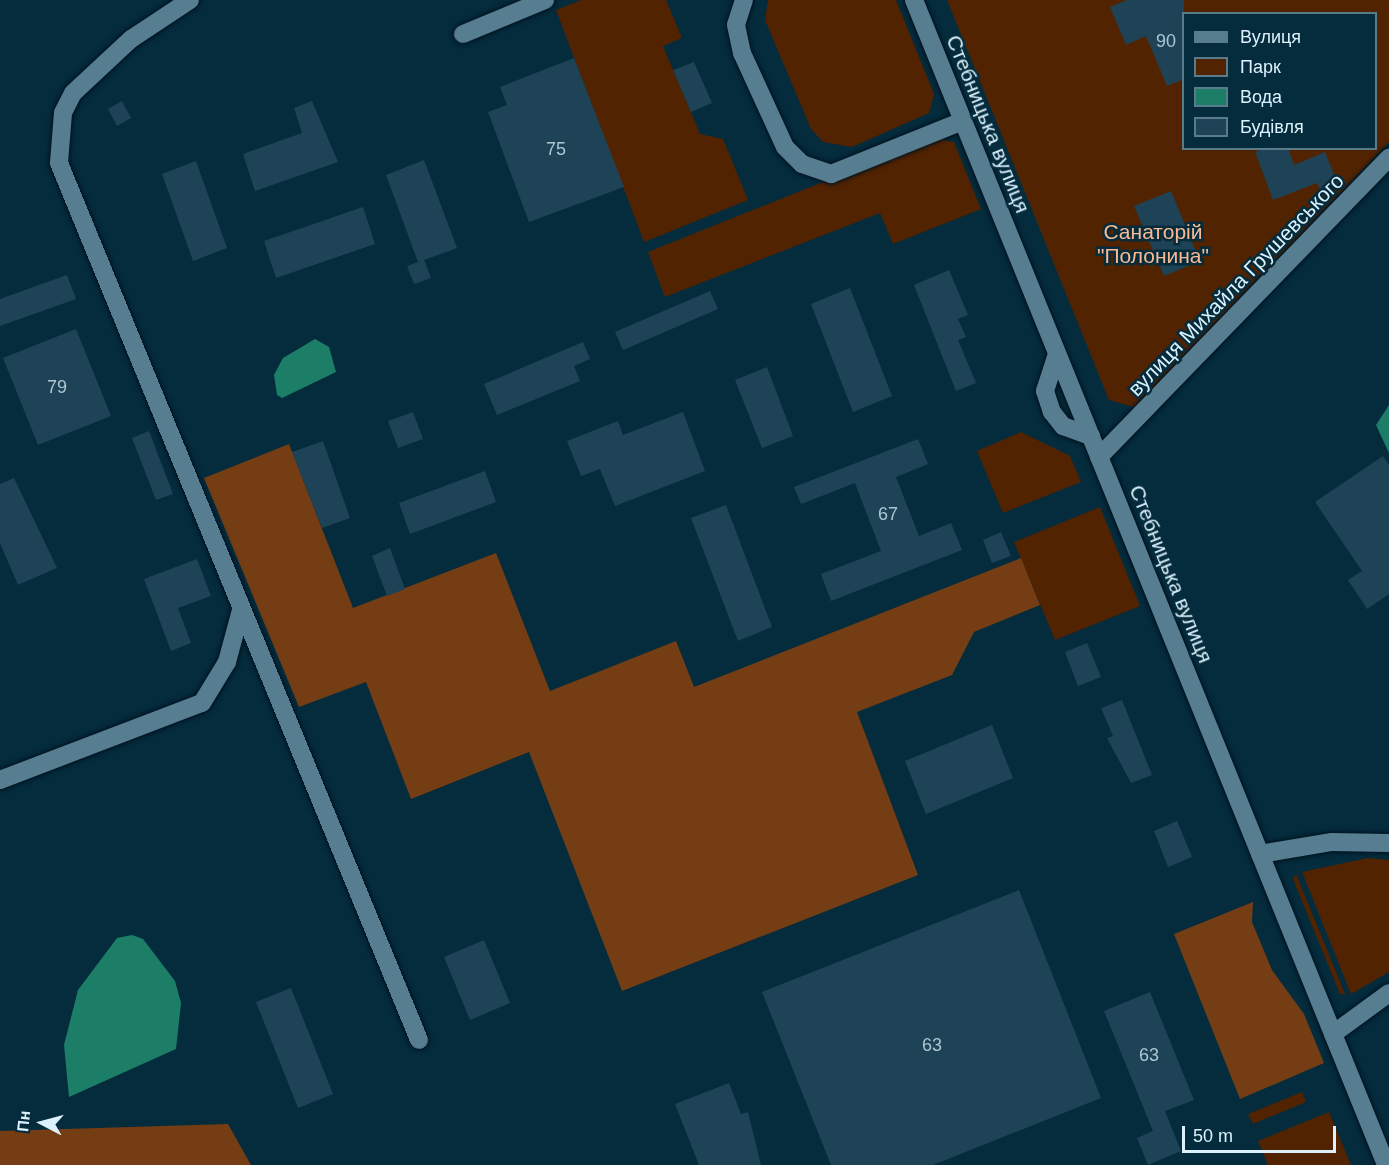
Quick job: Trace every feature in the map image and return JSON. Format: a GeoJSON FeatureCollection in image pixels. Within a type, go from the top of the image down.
{"type":"FeatureCollection","features":[{"type":"Feature","properties":{"kind":"street"},"geometry":{"type":"LineString","coordinates":[[189,0],[131,39],[73,93],[63,112],[59,163],[419,1040]]}},
{"type":"Feature","properties":{"kind":"street"},"geometry":{"type":"LineString","coordinates":[[463,34],[545,0]]}},
{"type":"Feature","properties":{"kind":"street"},"geometry":{"type":"LineString","coordinates":[[744,0],[736,26],[742,52],[785,147],[802,164],[831,174],[963,122]]}},
{"type":"Feature","properties":{"kind":"street","name":"Стебницька вулиця"},"geometry":{"type":"LineString","coordinates":[[914,0],[1386,1165]]}},
{"type":"Feature","properties":{"kind":"street","name":"вулиця Михайла Грушевського"},"geometry":{"type":"LineString","coordinates":[[1099,457],[1116,443],[1389,158]]}},
{"type":"Feature","properties":{"kind":"street"},"geometry":{"type":"LineString","coordinates":[[1057,354],[1045,391],[1052,412],[1063,426],[1090,436]]}},
{"type":"Feature","properties":{"kind":"street"},"geometry":{"type":"LineString","coordinates":[[0,780],[202,703],[227,662],[241,610]]}},
{"type":"Feature","properties":{"kind":"street"},"geometry":{"type":"LineString","coordinates":[[1260,854],[1332,842],[1389,843]]}},
{"type":"Feature","properties":{"kind":"street"},"geometry":{"type":"LineString","coordinates":[[1333,1034],[1389,993]]}},
{"type":"Feature","properties":{"kind":"green space"},"geometry":{"type":"Polygon","coordinates":[[[581,0],[666,0],[682,38],[663,46],[700,134],[723,139],[748,200],[644,242],[556,10],[581,0]]]}},
{"type":"Feature","properties":{"kind":"green space"},"geometry":{"type":"Polygon","coordinates":[[[768,0],[896,0],[934,94],[929,113],[852,147],[823,142],[811,129],[765,20],[768,0]]]}},
{"type":"Feature","properties":{"kind":"green space","name":"Санаторій \"Полонина\""},"geometry":{"type":"Polygon","coordinates":[[[947,0],[1389,0],[1389,142],[1134,407],[1109,400],[947,0]]]}},
{"type":"Feature","properties":{"kind":"green space"},"geometry":{"type":"Polygon","coordinates":[[[933,138],[954,142],[981,209],[893,244],[880,213],[665,297],[648,252],[933,138]]]}},
{"type":"Feature","properties":{"kind":"green space"},"geometry":{"type":"Polygon","coordinates":[[[1021,432],[1070,456],[1081,482],[1003,513],[977,451],[1021,432]]]}},
{"type":"Feature","properties":{"kind":"green space"},"geometry":{"type":"Polygon","coordinates":[[[1100,507],[1140,606],[1055,640],[1014,542],[1100,507]]]}},
{"type":"Feature","properties":{"kind":"green space"},"geometry":{"type":"Polygon","coordinates":[[[1368,858],[1389,860],[1389,972],[1351,994],[1302,872],[1368,858]]]}},
{"type":"Feature","properties":{"kind":"green space"},"geometry":{"type":"Polygon","coordinates":[[[1296,874],[1345,994],[1340,994],[1293,879],[1296,874]]]}},
{"type":"Feature","properties":{"kind":"green space"},"geometry":{"type":"Polygon","coordinates":[[[1302,1092],[1306,1102],[1253,1124],[1248,1114],[1302,1092]]]}},
{"type":"Feature","properties":{"kind":"green space"},"geometry":{"type":"Polygon","coordinates":[[[1329,1112],[1351,1165],[1268,1165],[1258,1141],[1329,1112]]]}},
{"type":"Feature","properties":{"kind":"shaded area"},"geometry":{"type":"Polygon","coordinates":[[[289,444],[353,608],[496,553],[550,691],[676,641],[694,687],[1021,558],[1040,605],[974,632],[952,675],[857,712],[918,875],[622,991],[529,752],[411,799],[366,682],[299,707],[204,478],[289,444]]]}},
{"type":"Feature","properties":{"kind":"shaded area"},"geometry":{"type":"Polygon","coordinates":[[[1253,902],[1252,922],[1272,970],[1304,1014],[1324,1063],[1240,1099],[1174,934],[1253,902]]]}},
{"type":"Feature","properties":{"kind":"shaded area"},"geometry":{"type":"Polygon","coordinates":[[[228,1124],[251,1165],[0,1165],[0,1131],[228,1124]]]}},
{"type":"Feature","properties":{"kind":"water"},"geometry":{"type":"Polygon","coordinates":[[[315,339],[329,347],[336,372],[282,398],[277,395],[274,375],[283,358],[315,339]]]}},
{"type":"Feature","properties":{"kind":"water"},"geometry":{"type":"Polygon","coordinates":[[[1389,405],[1389,453],[1376,425],[1389,405]]]}},
{"type":"Feature","properties":{"kind":"water"},"geometry":{"type":"Polygon","coordinates":[[[132,935],[143,939],[175,981],[181,1003],[176,1049],[69,1097],[64,1045],[78,990],[117,938],[132,935]]]}},
{"type":"Feature","properties":{"kind":"building"},"geometry":{"type":"Polygon","coordinates":[[[1127,0],[1184,0],[1182,80],[1167,86],[1146,36],[1126,45],[1110,7],[1127,0]]]}},
{"type":"Feature","properties":{"kind":"building"},"geometry":{"type":"Polygon","coordinates":[[[574,58],[624,187],[529,222],[488,112],[507,105],[500,87],[574,58]]]}},
{"type":"Feature","properties":{"kind":"building"},"geometry":{"type":"Polygon","coordinates":[[[694,62],[712,103],[691,112],[673,70],[694,62]]]}},
{"type":"Feature","properties":{"kind":"building"},"geometry":{"type":"Polygon","coordinates":[[[122,101],[131,118],[117,126],[108,109],[122,101]]]}},
{"type":"Feature","properties":{"kind":"building"},"geometry":{"type":"Polygon","coordinates":[[[312,101],[338,162],[255,191],[243,154],[302,133],[294,108],[312,101]]]}},
{"type":"Feature","properties":{"kind":"building"},"geometry":{"type":"Polygon","coordinates":[[[1289,150],[1294,165],[1325,152],[1338,184],[1321,191],[1317,183],[1273,200],[1255,152],[1289,150]]]}},
{"type":"Feature","properties":{"kind":"building"},"geometry":{"type":"Polygon","coordinates":[[[424,160],[457,248],[424,260],[431,278],[414,284],[407,266],[418,262],[386,175],[424,160]]]}},
{"type":"Feature","properties":{"kind":"building"},"geometry":{"type":"Polygon","coordinates":[[[196,161],[227,248],[193,261],[162,174],[196,161]]]}},
{"type":"Feature","properties":{"kind":"building"},"geometry":{"type":"Polygon","coordinates":[[[1171,191],[1200,261],[1164,276],[1134,206],[1171,191]]]}},
{"type":"Feature","properties":{"kind":"building"},"geometry":{"type":"Polygon","coordinates":[[[363,207],[375,244],[276,278],[264,241],[363,207]]]}},
{"type":"Feature","properties":{"kind":"building"},"geometry":{"type":"Polygon","coordinates":[[[949,270],[968,315],[958,319],[966,337],[958,340],[976,383],[956,391],[914,285],[949,270]]]}},
{"type":"Feature","properties":{"kind":"building"},"geometry":{"type":"Polygon","coordinates":[[[67,275],[76,299],[0,326],[0,299],[67,275]]]}},
{"type":"Feature","properties":{"kind":"building"},"geometry":{"type":"Polygon","coordinates":[[[850,288],[892,396],[853,412],[811,304],[850,288]]]}},
{"type":"Feature","properties":{"kind":"building"},"geometry":{"type":"Polygon","coordinates":[[[710,291],[718,309],[623,350],[615,332],[710,291]]]}},
{"type":"Feature","properties":{"kind":"building"},"geometry":{"type":"Polygon","coordinates":[[[76,329],[111,416],[38,445],[3,358],[76,329]]]}},
{"type":"Feature","properties":{"kind":"building"},"geometry":{"type":"Polygon","coordinates":[[[583,342],[590,359],[574,366],[580,381],[497,415],[484,384],[583,342]]]}},
{"type":"Feature","properties":{"kind":"building"},"geometry":{"type":"Polygon","coordinates":[[[767,367],[793,436],[762,448],[735,380],[767,367]]]}},
{"type":"Feature","properties":{"kind":"building"},"geometry":{"type":"Polygon","coordinates":[[[413,412],[423,439],[398,448],[388,421],[413,412]]]}},
{"type":"Feature","properties":{"kind":"building"},"geometry":{"type":"Polygon","coordinates":[[[683,412],[705,471],[615,506],[600,469],[581,476],[567,441],[618,421],[623,435],[683,412]]]}},
{"type":"Feature","properties":{"kind":"building"},"geometry":{"type":"Polygon","coordinates":[[[149,431],[173,494],[156,500],[132,438],[149,431]]]}},
{"type":"Feature","properties":{"kind":"building"},"geometry":{"type":"Polygon","coordinates":[[[918,439],[928,464],[896,477],[919,536],[951,523],[962,550],[831,601],[821,574],[881,551],[855,483],[801,504],[794,487],[918,439]]]}},
{"type":"Feature","properties":{"kind":"building"},"geometry":{"type":"Polygon","coordinates":[[[323,441],[350,518],[322,528],[292,452],[323,441]]]}},
{"type":"Feature","properties":{"kind":"building"},"geometry":{"type":"Polygon","coordinates":[[[1383,456],[1389,465],[1389,594],[1367,609],[1348,580],[1362,571],[1315,502],[1383,456]]]}},
{"type":"Feature","properties":{"kind":"building"},"geometry":{"type":"Polygon","coordinates":[[[485,471],[496,502],[410,534],[399,503],[485,471]]]}},
{"type":"Feature","properties":{"kind":"building"},"geometry":{"type":"Polygon","coordinates":[[[14,478],[57,568],[18,585],[0,543],[0,484],[14,478]]]}},
{"type":"Feature","properties":{"kind":"building"},"geometry":{"type":"Polygon","coordinates":[[[726,505],[772,627],[738,641],[691,518],[726,505]]]}},
{"type":"Feature","properties":{"kind":"building"},"geometry":{"type":"Polygon","coordinates":[[[1001,532],[1011,556],[992,563],[983,540],[1001,532]]]}},
{"type":"Feature","properties":{"kind":"building"},"geometry":{"type":"Polygon","coordinates":[[[390,548],[405,589],[387,596],[372,556],[390,548]]]}},
{"type":"Feature","properties":{"kind":"building"},"geometry":{"type":"Polygon","coordinates":[[[197,559],[211,596],[178,608],[191,643],[171,651],[144,579],[197,559]]]}},
{"type":"Feature","properties":{"kind":"building"},"geometry":{"type":"Polygon","coordinates":[[[1087,643],[1101,677],[1078,686],[1065,652],[1087,643]]]}},
{"type":"Feature","properties":{"kind":"building"},"geometry":{"type":"Polygon","coordinates":[[[1122,700],[1152,775],[1131,783],[1107,738],[1113,736],[1101,708],[1122,700]]]}},
{"type":"Feature","properties":{"kind":"building"},"geometry":{"type":"Polygon","coordinates":[[[992,725],[1013,778],[926,814],[905,761],[992,725]]]}},
{"type":"Feature","properties":{"kind":"building"},"geometry":{"type":"Polygon","coordinates":[[[1177,821],[1192,857],[1168,867],[1154,831],[1177,821]]]}},
{"type":"Feature","properties":{"kind":"building"},"geometry":{"type":"Polygon","coordinates":[[[1019,890],[1101,1098],[933,1165],[831,1165],[762,992],[1019,890]]]}},
{"type":"Feature","properties":{"kind":"building"},"geometry":{"type":"Polygon","coordinates":[[[484,940],[510,1003],[470,1020],[444,957],[484,940]]]}},
{"type":"Feature","properties":{"kind":"building"},"geometry":{"type":"Polygon","coordinates":[[[291,988],[333,1094],[298,1108],[256,1002],[291,988]]]}},
{"type":"Feature","properties":{"kind":"building"},"geometry":{"type":"Polygon","coordinates":[[[1150,992],[1194,1100],[1165,1111],[1181,1151],[1148,1165],[1137,1138],[1153,1131],[1104,1011],[1150,992]]]}},
{"type":"Feature","properties":{"kind":"building"},"geometry":{"type":"Polygon","coordinates":[[[729,1083],[741,1114],[748,1112],[761,1165],[699,1165],[675,1104],[729,1083]]]}}]}
